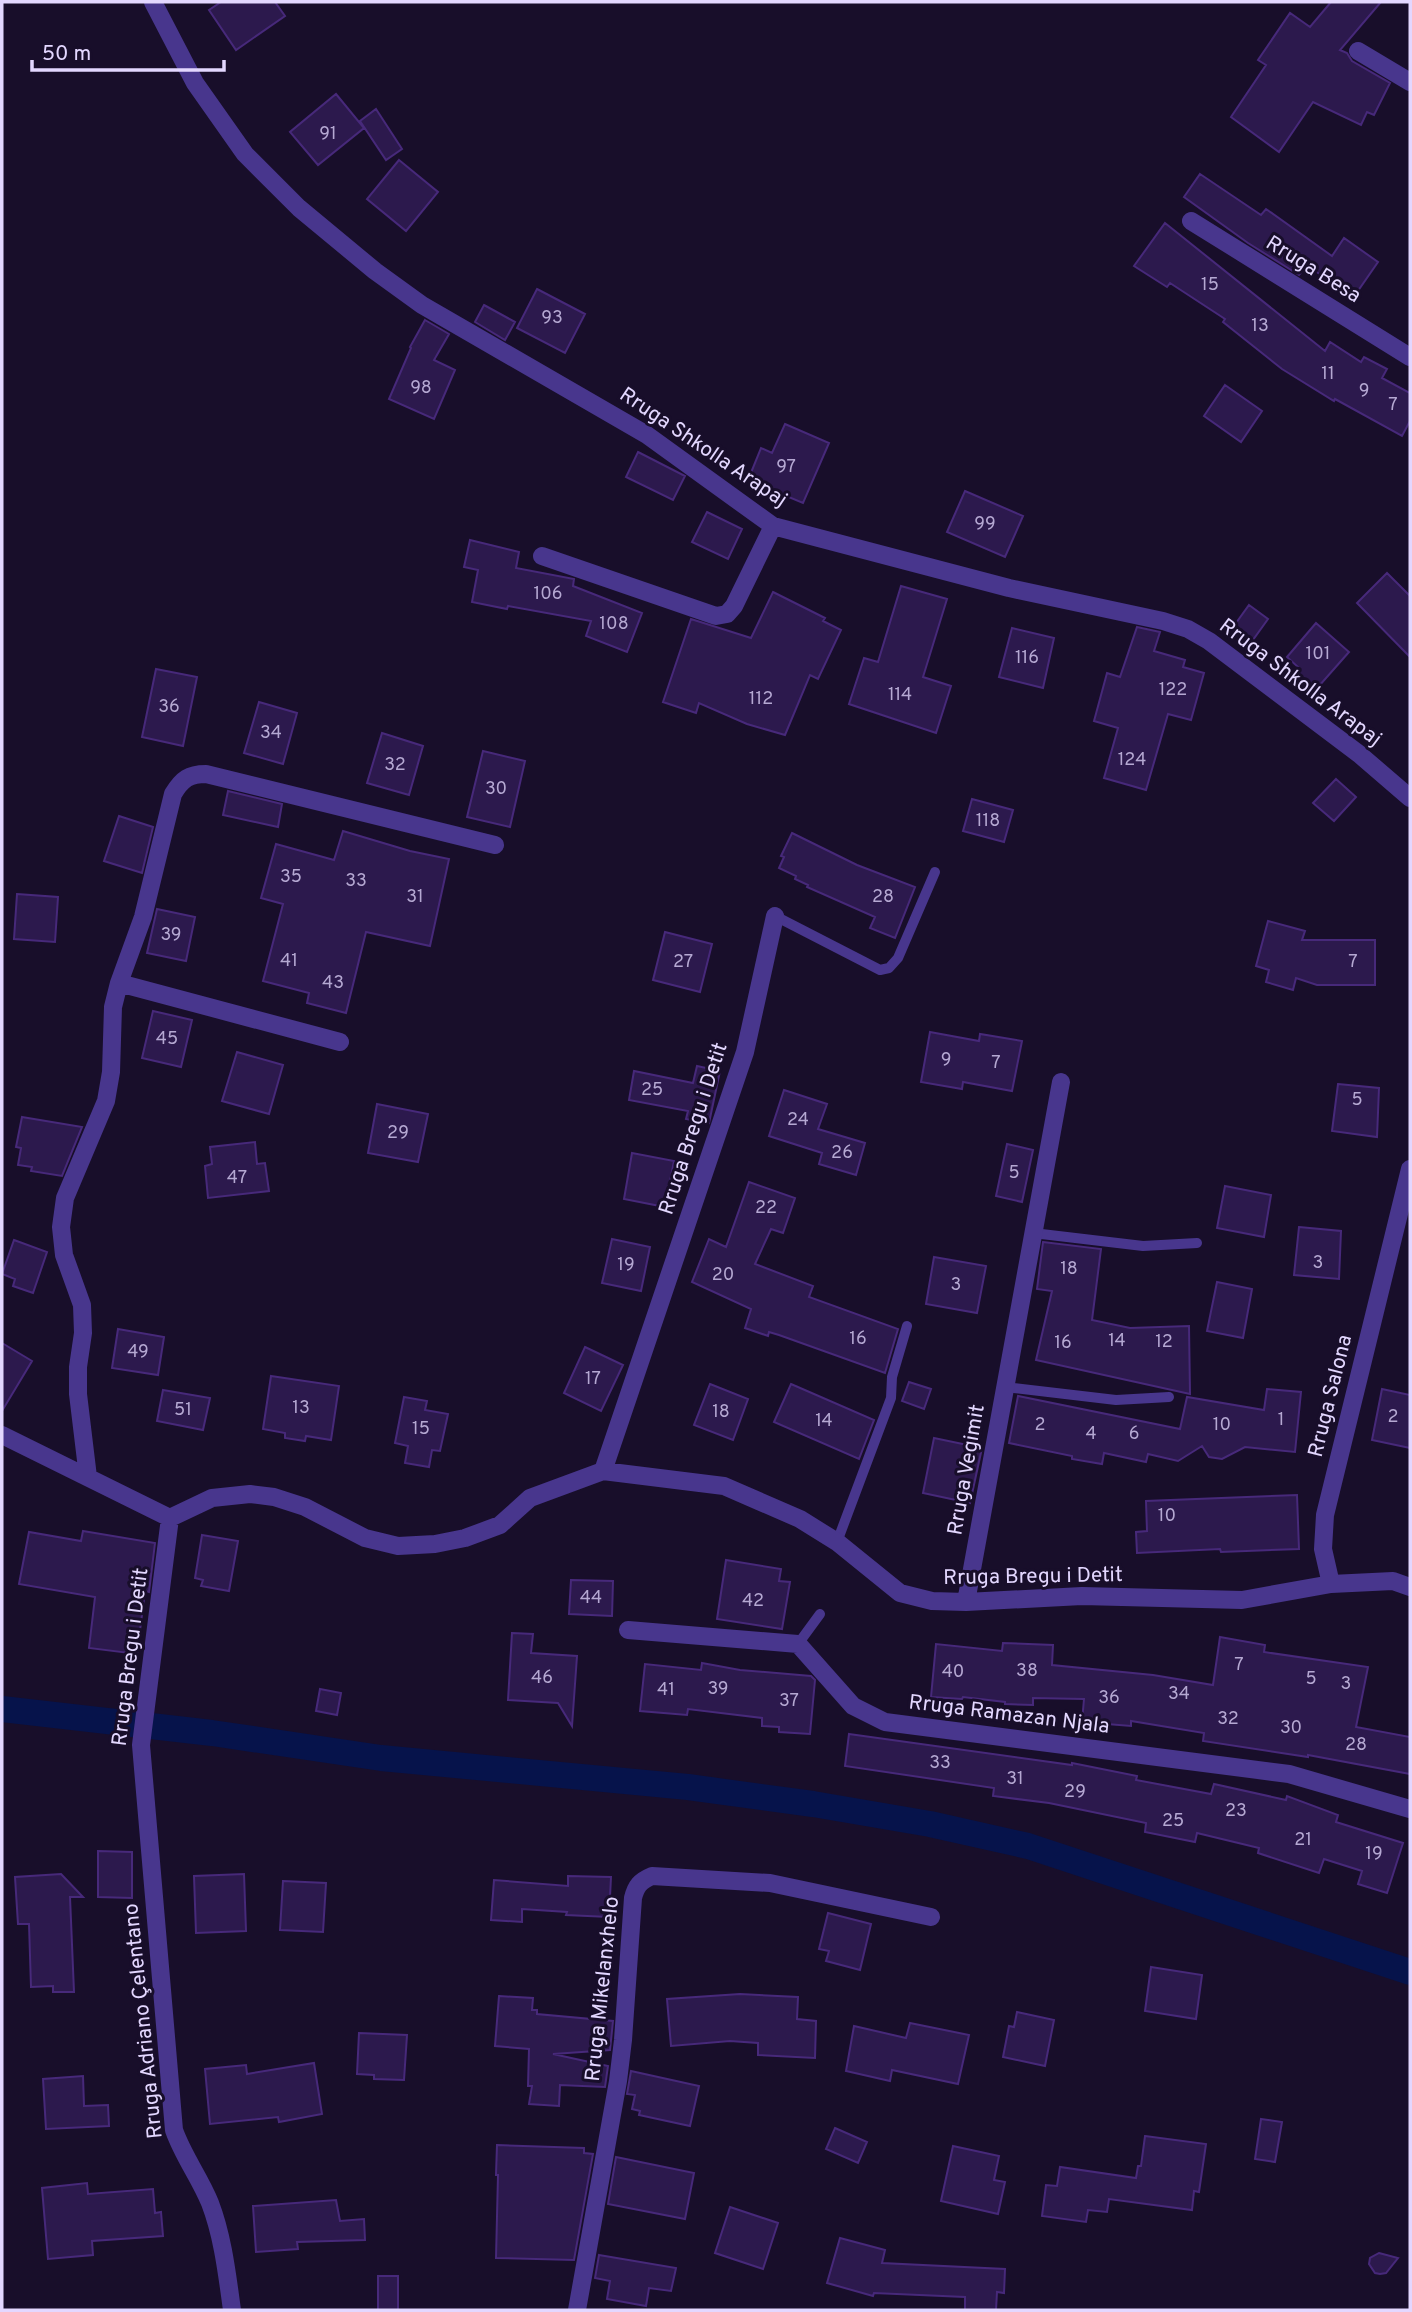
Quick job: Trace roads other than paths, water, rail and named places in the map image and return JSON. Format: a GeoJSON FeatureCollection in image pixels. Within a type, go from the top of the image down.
{"type":"FeatureCollection","features":[{"type":"Feature","properties":{"kind":"street","name":"Rruga Shkolla Arapaj"},"geometry":{"type":"LineString","coordinates":[[153,2],[195,83],[245,153],[299,208],[375,271],[422,305],[647,435],[773,526],[1009,588],[1163,621],[1188,629],[1209,641],[1349,746],[1410,798]]}},
{"type":"Feature","properties":{"kind":"street"},"geometry":{"type":"LineString","coordinates":[[1358,51],[1410,82]]}},
{"type":"Feature","properties":{"kind":"street","name":"Rruga Besa"},"geometry":{"type":"LineString","coordinates":[[1191,221],[1410,357]]}},
{"type":"Feature","properties":{"kind":"street"},"geometry":{"type":"LineString","coordinates":[[542,556],[716,616],[727,614],[734,606],[773,526]]}},
{"type":"Feature","properties":{"kind":"street"},"geometry":{"type":"LineString","coordinates":[[88,1477],[78,1394],[78,1367],[83,1333],[82,1305],[64,1255],[61,1227],[65,1198],[106,1101],[111,1072],[113,1007],[143,917],[173,794],[180,782],[192,774],[206,774],[495,845]]}},
{"type":"Feature","properties":{"kind":"street","name":"Rruga Bregu i Detit"},"geometry":{"type":"LineString","coordinates":[[603,1471],[745,1052],[775,916]]}},
{"type":"Feature","properties":{"kind":"street"},"geometry":{"type":"LineString","coordinates":[[119,983],[340,1042]]}},
{"type":"Feature","properties":{"kind":"street","name":"Rruga Vegimit"},"geometry":{"type":"LineString","coordinates":[[966,1602],[1061,1082]]}},
{"type":"Feature","properties":{"kind":"street","name":"Rruga Salona"},"geometry":{"type":"LineString","coordinates":[[1331,1584],[1323,1549],[1325,1515],[1404,1221],[1410,1169]]}},
{"type":"Feature","properties":{"kind":"street"},"geometry":{"type":"LineString","coordinates":[[2,1435],[170,1518]]}},
{"type":"Feature","properties":{"kind":"street","name":"Rruga Bregu i Detit"},"geometry":{"type":"LineString","coordinates":[[146,1801],[141,1745],[170,1518],[212,1499],[250,1494],[274,1497],[305,1507],[365,1538],[398,1545],[435,1544],[466,1538],[500,1525],[530,1498],[603,1471],[724,1486],[800,1520],[837,1542],[900,1593],[932,1601],[966,1602],[1083,1596],[1242,1600],[1331,1584],[1393,1581],[1410,1587]]}},
{"type":"Feature","properties":{"kind":"street"},"geometry":{"type":"LineString","coordinates":[[628,1630],[798,1644]]}},
{"type":"Feature","properties":{"kind":"street","name":"Rruga Ramazan Njala"},"geometry":{"type":"LineString","coordinates":[[798,1644],[853,1706],[885,1722],[1289,1774],[1410,1810]]}},
{"type":"Feature","properties":{"kind":"street","name":"Rruga Adriano Çelentano"},"geometry":{"type":"LineString","coordinates":[[146,1801],[174,2130],[210,2205],[226,2260],[232,2310]]}},
{"type":"Feature","properties":{"kind":"street","name":"Rruga Mikelanxhelo"},"geometry":{"type":"LineString","coordinates":[[577,2310],[618,2081],[636,1887],[652,1876],[771,1884],[931,1916]]}},
{"type":"Feature","properties":{"kind":"lane"},"geometry":{"type":"LineString","coordinates":[[775,916],[880,970],[889,968],[898,958],[935,872]]}},
{"type":"Feature","properties":{"kind":"lane"},"geometry":{"type":"LineString","coordinates":[[1034,1233],[1143,1246],[1197,1243]]}},
{"type":"Feature","properties":{"kind":"lane"},"geometry":{"type":"LineString","coordinates":[[837,1542],[891,1398],[892,1377],[907,1326]]}},
{"type":"Feature","properties":{"kind":"lane","name":"Rruga Vegimit"},"geometry":{"type":"LineString","coordinates":[[1005,1387],[1115,1400],[1169,1397]]}},
{"type":"Feature","properties":{"kind":"lane"},"geometry":{"type":"LineString","coordinates":[[798,1644],[820,1614]]}},
{"type":"Feature","properties":{"kind":"waterway"},"geometry":{"type":"LineString","coordinates":[[2,1709],[212,1733],[381,1758],[688,1787],[930,1824],[1028,1846],[1410,1972]]}}]}
